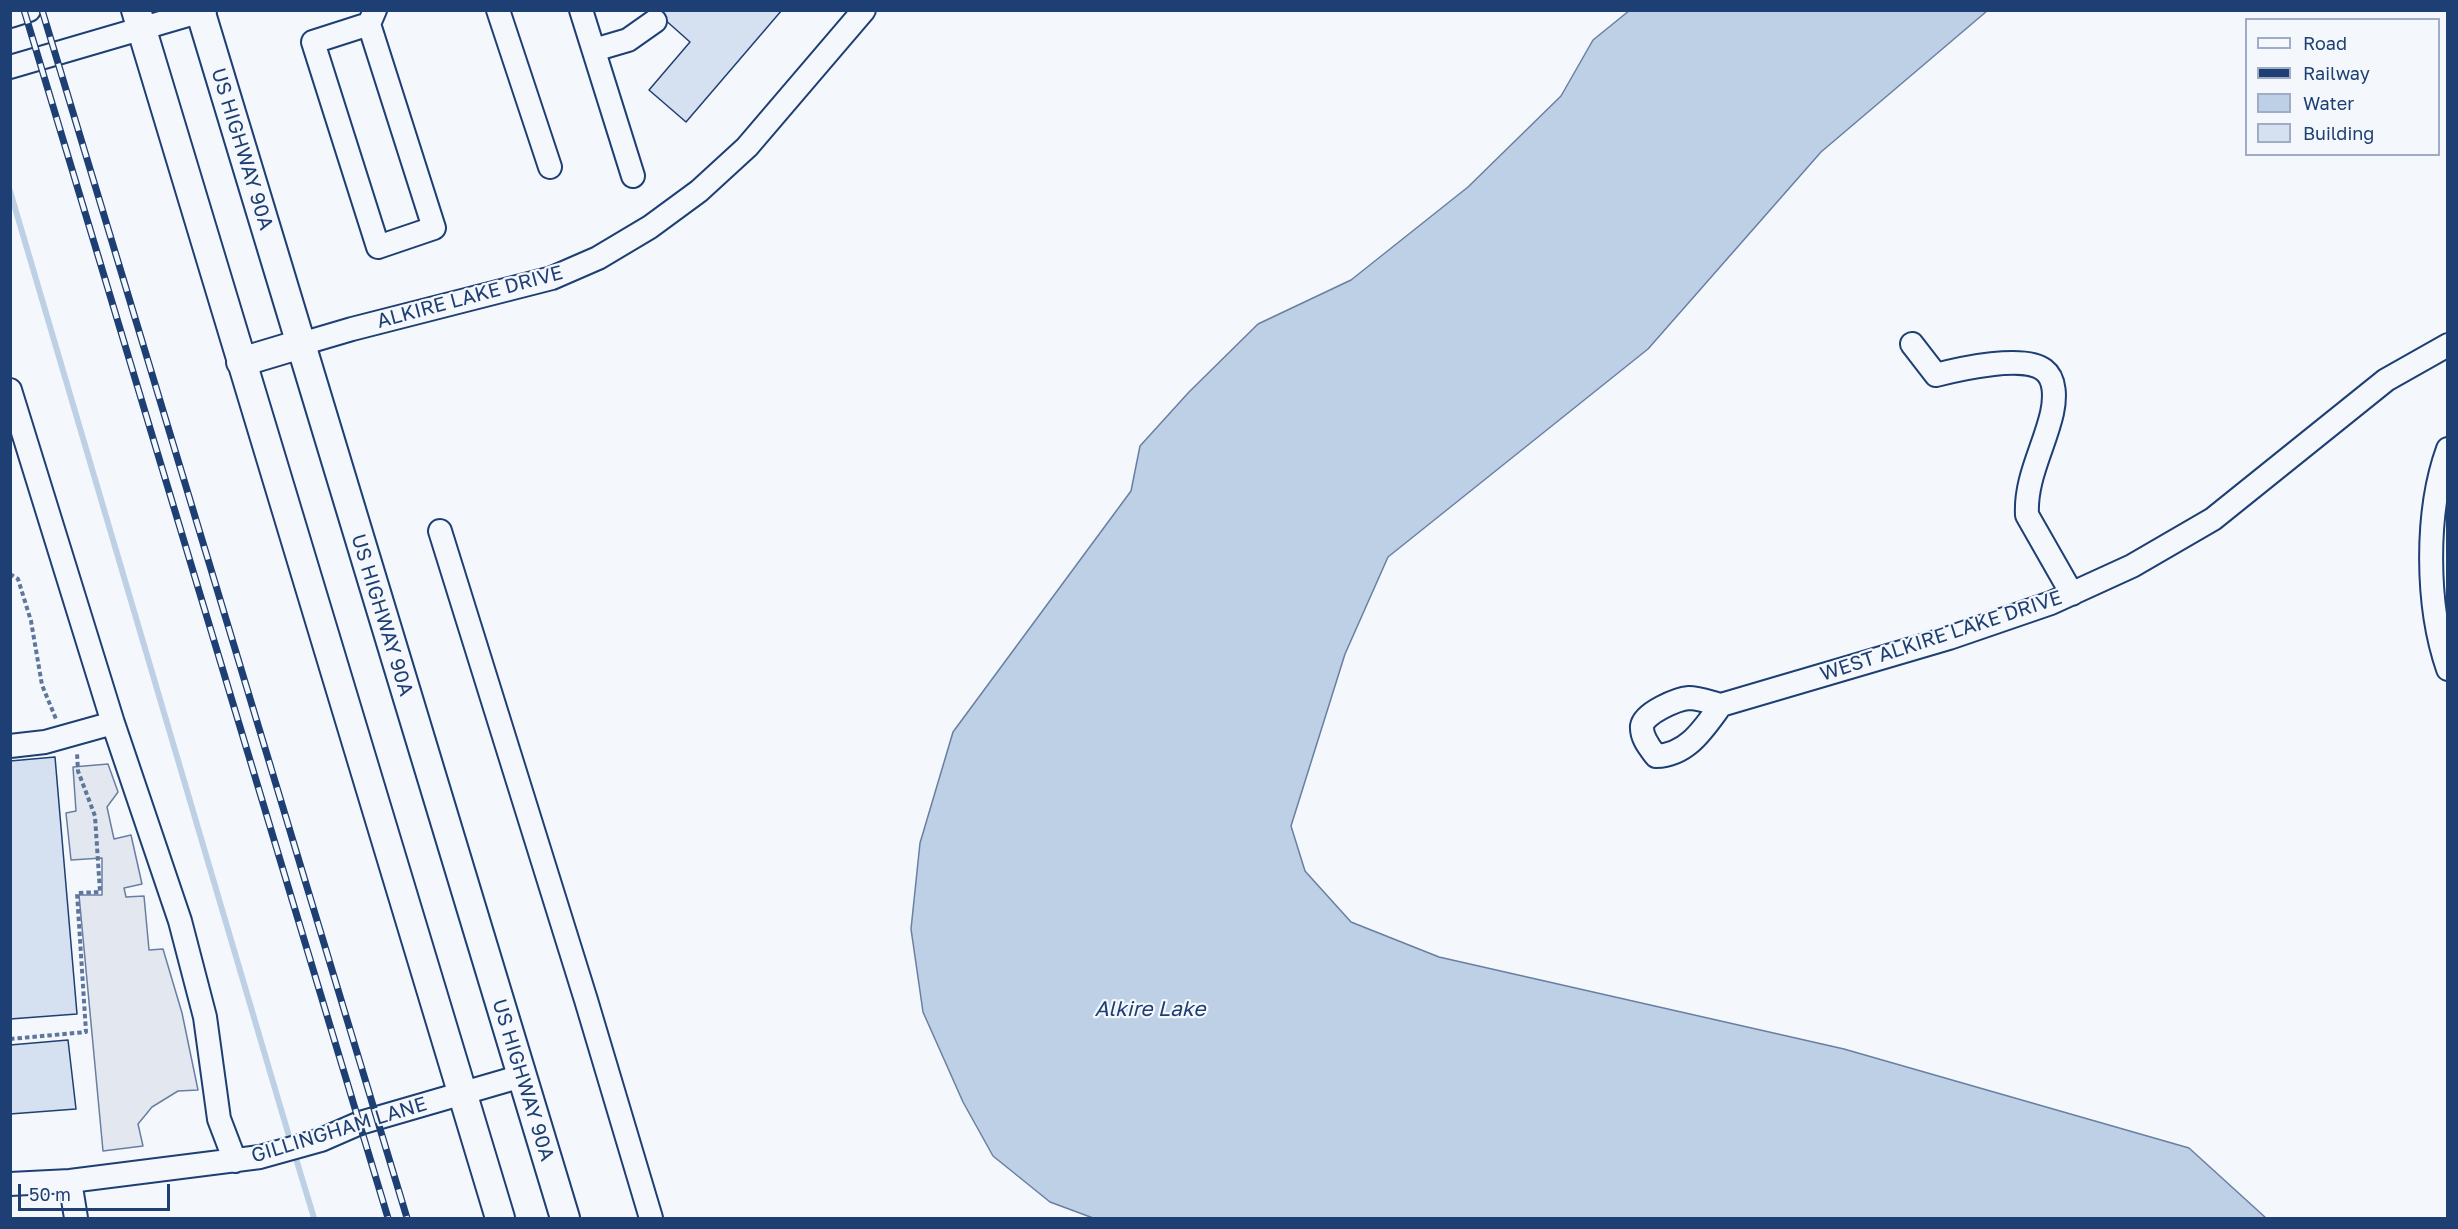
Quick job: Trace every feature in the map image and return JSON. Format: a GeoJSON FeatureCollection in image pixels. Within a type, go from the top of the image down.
{"type":"FeatureCollection","features":[{"type":"Feature","properties":{"kind":"main road","name":"US HIGHWAY 90A"},"geometry":{"type":"LineString","coordinates":[[202,11],[565,1218]]}},
{"type":"Feature","properties":{"kind":"main road"},"geometry":{"type":"LineString","coordinates":[[138,20],[500,1218]]}},
{"type":"Feature","properties":{"kind":"main road"},"geometry":{"type":"LineString","coordinates":[[241,362],[301,344]]}},
{"type":"Feature","properties":{"kind":"street"},"geometry":{"type":"LineString","coordinates":[[10,16],[29,10]]}},
{"type":"Feature","properties":{"kind":"street"},"geometry":{"type":"LineString","coordinates":[[498,10],[550,167]]}},
{"type":"Feature","properties":{"kind":"street"},"geometry":{"type":"LineString","coordinates":[[581,10],[633,176]]}},
{"type":"Feature","properties":{"kind":"street","name":"ALKIRE LAKE DRIVE"},"geometry":{"type":"LineString","coordinates":[[301,344],[552,278],[598,258],[640,234],[699,190],[747,147],[864,10]]}},
{"type":"Feature","properties":{"kind":"street"},"geometry":{"type":"LineString","coordinates":[[14,66],[138,20],[202,11]]}},
{"type":"Feature","properties":{"kind":"street"},"geometry":{"type":"LineString","coordinates":[[372,17],[434,228],[378,247],[313,42],[372,17]]}},
{"type":"Feature","properties":{"kind":"street"},"geometry":{"type":"LineString","coordinates":[[594,50],[628,40],[655,21]]}},
{"type":"Feature","properties":{"kind":"street"},"geometry":{"type":"LineString","coordinates":[[1912,344],[1936,375],[1958,369],[2016,362],[2043,368],[2050,376],[2054,394],[2052,412],[2031,474],[2026,501],[2027,515],[2072,594]]}},
{"type":"Feature","properties":{"kind":"street","name":"WEST ALKIRE LAKE DRIVE"},"geometry":{"type":"LineString","coordinates":[[1721,705],[1949,638],[2072,594],[2132,566],[2214,519],[2386,380],[2448,345]]}},
{"type":"Feature","properties":{"kind":"street"},"geometry":{"type":"LineString","coordinates":[[10,390],[113,723],[180,921],[205,1017],[219,1119],[235,1161]]}},
{"type":"Feature","properties":{"kind":"street"},"geometry":{"type":"LineString","coordinates":[[2448,449],[2438,476],[2431,536],[2439,638],[2448,669]]}},
{"type":"Feature","properties":{"kind":"street"},"geometry":{"type":"LineString","coordinates":[[440,531],[651,1218]]}},
{"type":"Feature","properties":{"kind":"street"},"geometry":{"type":"LineString","coordinates":[[10,746],[54,739],[113,723]]}},
{"type":"Feature","properties":{"kind":"street","name":"GILLINGHAM LANE"},"geometry":{"type":"LineString","coordinates":[[10,1184],[70,1181],[260,1157],[321,1140],[360,1123],[522,1076]]}},
{"type":"Feature","properties":{"kind":"street"},"geometry":{"type":"LineString","coordinates":[[70,1181],[76,1218]]}},
{"type":"Feature","properties":{"kind":"path"},"geometry":{"type":"LineString","coordinates":[[10,574],[18,579],[30,621],[54,739],[78,754],[78,771],[95,816],[100,866],[100,892],[77,893],[86,1032],[10,1039]]}},
{"type":"Feature","properties":{"kind":"shaded area"},"geometry":{"type":"Polygon","coordinates":[[[108,764],[118,792],[107,807],[114,839],[131,835],[142,884],[124,888],[126,897],[144,896],[149,950],[163,949],[182,1013],[198,1090],[178,1091],[152,1107],[138,1124],[143,1146],[103,1151],[79,895],[102,895],[102,858],[71,860],[66,813],[76,811],[73,767],[108,764]]]}},
{"type":"Feature","properties":{"kind":"water","name":"Alkire Lake"},"geometry":{"type":"Polygon","coordinates":[[[1630,10],[1987,11],[1821,152],[1648,349],[1388,557],[1345,654],[1291,826],[1305,871],[1351,922],[1439,957],[1844,1049],[2189,1148],[2266,1218],[1093,1218],[1050,1202],[993,1156],[963,1102],[923,1012],[911,929],[920,843],[953,732],[1131,491],[1140,446],[1189,392],[1258,324],[1351,280],[1468,187],[1561,96],[1593,40],[1630,10]]]}},
{"type":"Feature","properties":{"kind":"building"},"geometry":{"type":"Polygon","coordinates":[[[654,10],[782,10],[686,122],[649,90],[690,42],[654,10]]]}},
{"type":"Feature","properties":{"kind":"building"},"geometry":{"type":"Polygon","coordinates":[[[55,757],[77,1014],[10,1019],[10,761],[55,757]]]}},
{"type":"Feature","properties":{"kind":"building"},"geometry":{"type":"Polygon","coordinates":[[[68,1040],[76,1109],[10,1114],[10,1045],[68,1040]]]}},
{"type":"Feature","properties":{"kind":"waterway"},"geometry":{"type":"LineString","coordinates":[[10,191],[291,1143]]}},
{"type":"Feature","properties":{"kind":"waterway"},"geometry":{"type":"LineString","coordinates":[[294,1152],[314,1218]]}},
{"type":"Feature","properties":{"kind":"railway"},"geometry":{"type":"LineString","coordinates":[[24,10],[388,1218]]}},
{"type":"Feature","properties":{"kind":"railway"},"geometry":{"type":"LineString","coordinates":[[42,10],[407,1218]]}}]}
